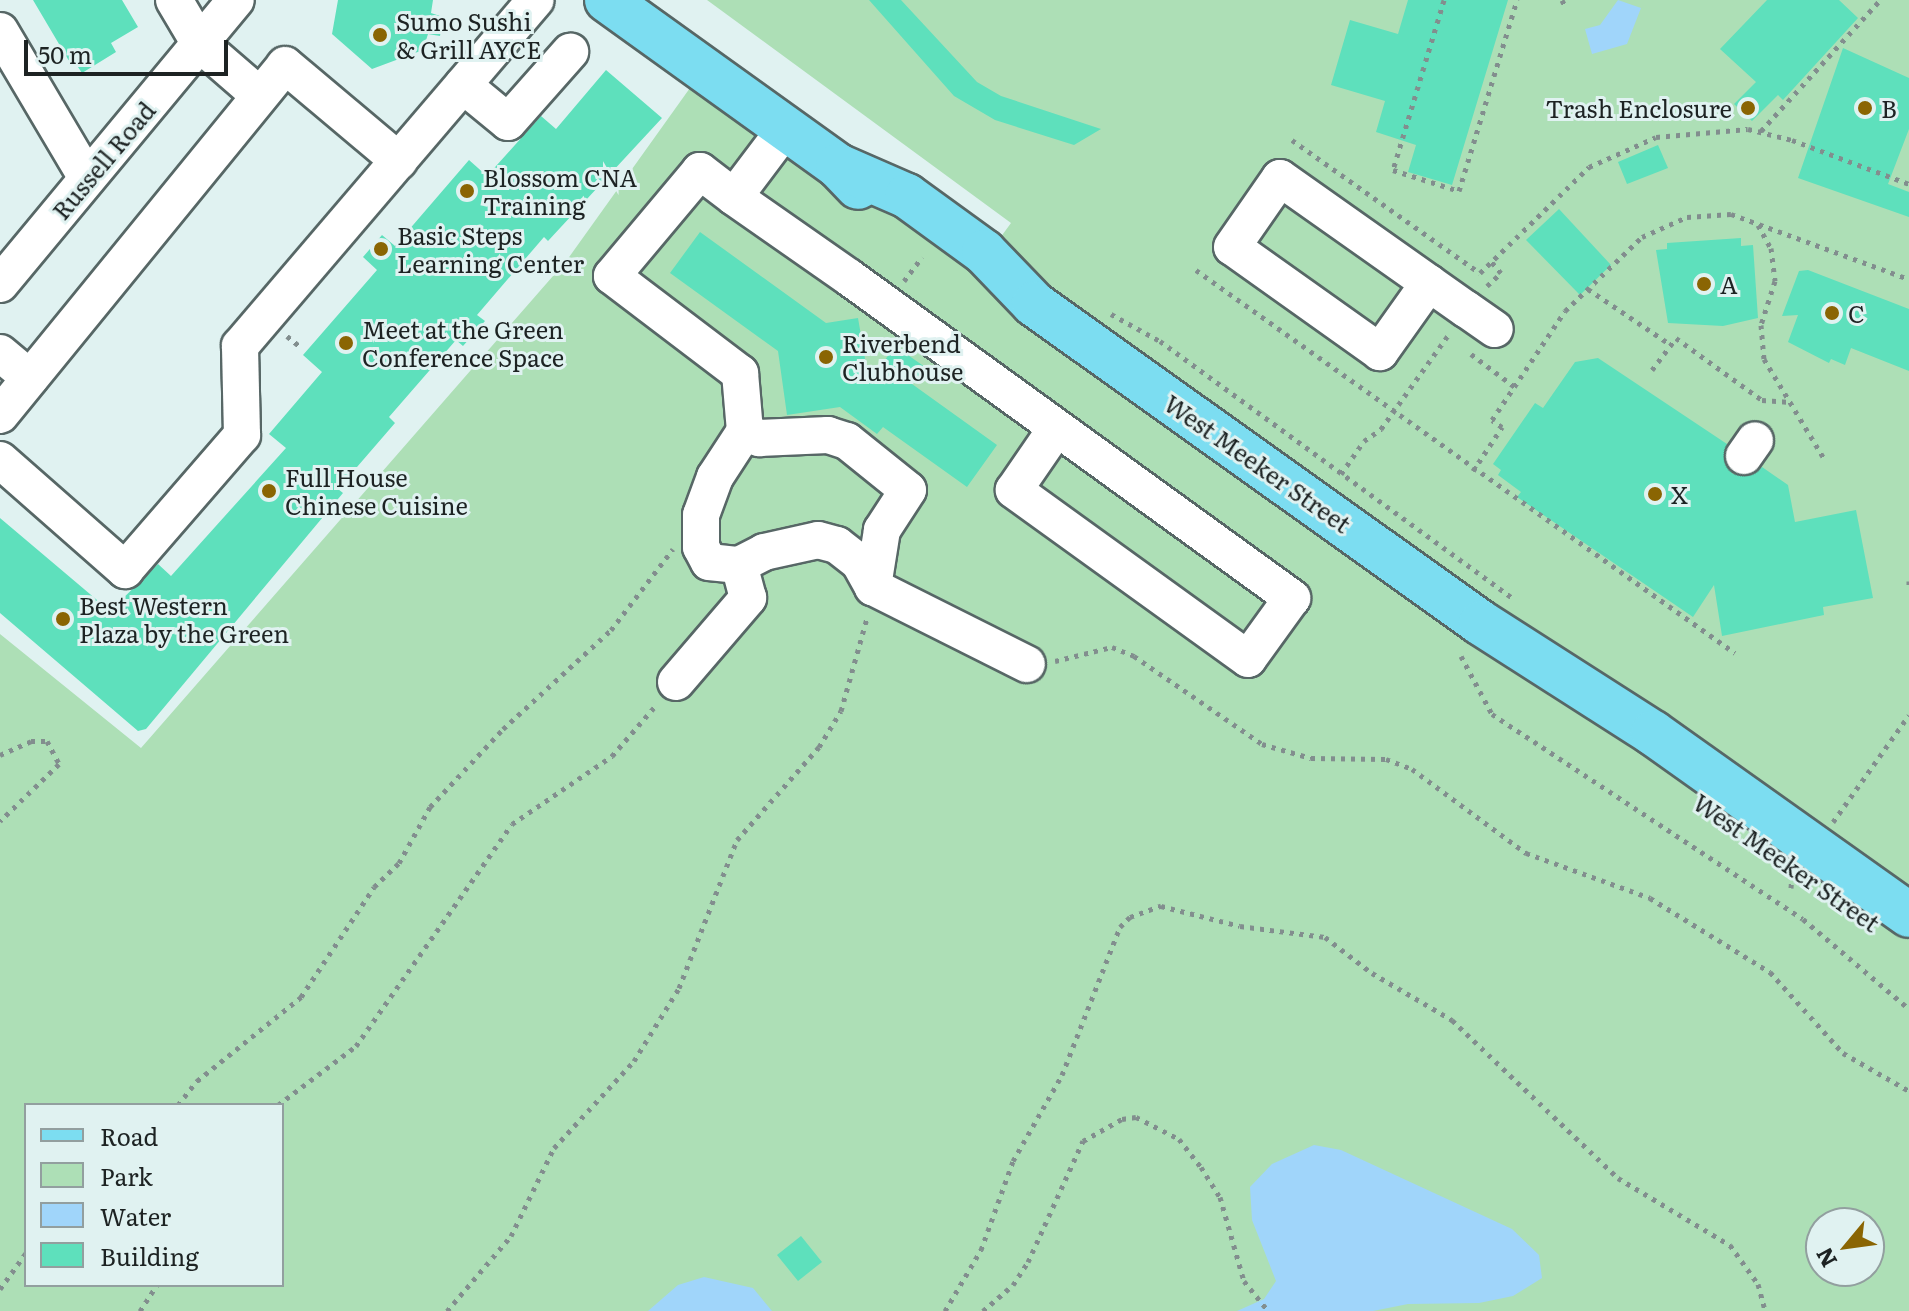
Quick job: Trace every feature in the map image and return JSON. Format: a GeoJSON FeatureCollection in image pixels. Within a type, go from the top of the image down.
{"type":"FeatureCollection","features":[{"type":"Feature","properties":{"kind":"main road","name":"West Meeker Street"},"geometry":{"type":"LineString","coordinates":[[607,0],[838,166],[890,221],[928,249],[965,274],[1034,304],[1471,639],[1909,947]]}},
{"type":"Feature","properties":{"kind":"main road","name":"West Meeker Street"},"geometry":{"type":"LineString","coordinates":[[1471,639],[1653,733],[1909,915]]}},
{"type":"Feature","properties":{"kind":"street"},"geometry":{"type":"LineString","coordinates":[[174,0],[200,44],[260,96]]}},
{"type":"Feature","properties":{"kind":"street","name":"Russell Road"},"geometry":{"type":"LineString","coordinates":[[0,284],[236,0]]}},
{"type":"Feature","properties":{"kind":"street"},"geometry":{"type":"LineString","coordinates":[[0,460],[125,570],[242,435],[240,346],[535,0]]}},
{"type":"Feature","properties":{"kind":"street"},"geometry":{"type":"LineString","coordinates":[[0,31],[87,178]]}},
{"type":"Feature","properties":{"kind":"street"},"geometry":{"type":"LineString","coordinates":[[463,85],[508,122],[570,52]]}},
{"type":"Feature","properties":{"kind":"street"},"geometry":{"type":"LineString","coordinates":[[0,415],[285,65],[399,161]]}},
{"type":"Feature","properties":{"kind":"street"},"geometry":{"type":"LineString","coordinates":[[734,197],[786,128]]}},
{"type":"Feature","properties":{"kind":"street"},"geometry":{"type":"LineString","coordinates":[[1027,664],[873,587],[859,562],[837,545],[818,540],[764,552],[739,565],[709,562],[701,547],[701,527],[715,477],[745,431],[740,373],[612,276],[700,171],[1292,598],[1248,659],[1014,490],[1056,429]]}},
{"type":"Feature","properties":{"kind":"street"},"geometry":{"type":"LineString","coordinates":[[1429,283],[1380,352],[1232,247],[1280,178],[1429,283],[1469,325]]}},
{"type":"Feature","properties":{"kind":"street"},"geometry":{"type":"LineString","coordinates":[[0,353],[30,378]]}},
{"type":"Feature","properties":{"kind":"street"},"geometry":{"type":"LineString","coordinates":[[745,431],[759,438],[828,435],[847,441],[908,490],[882,530],[873,587]]}},
{"type":"Feature","properties":{"kind":"street"},"geometry":{"type":"LineString","coordinates":[[676,682],[748,598],[739,565]]}},
{"type":"Feature","properties":{"kind":"path"},"geometry":{"type":"LineString","coordinates":[[1444,0],[1393,170],[1459,191],[1517,0]]}},
{"type":"Feature","properties":{"kind":"path"},"geometry":{"type":"LineString","coordinates":[[1562,0],[1566,8]]}},
{"type":"Feature","properties":{"kind":"path"},"geometry":{"type":"LineString","coordinates":[[1760,132],[1880,0]]}},
{"type":"Feature","properties":{"kind":"path"},"geometry":{"type":"LineString","coordinates":[[1292,140],[1480,273],[1589,167],[1626,147],[1683,132],[1760,132],[1909,184]]}},
{"type":"Feature","properties":{"kind":"path"},"geometry":{"type":"LineString","coordinates":[[1473,471],[1502,427],[1492,420],[1565,311],[1642,237],[1687,217],[1731,214],[1909,279]]}},
{"type":"Feature","properties":{"kind":"path"},"geometry":{"type":"LineString","coordinates":[[1757,223],[1771,248],[1775,281],[1761,325],[1764,359],[1825,460]]}},
{"type":"Feature","properties":{"kind":"path"},"geometry":{"type":"LineString","coordinates":[[1456,343],[1501,273],[1491,261]]}},
{"type":"Feature","properties":{"kind":"path"},"geometry":{"type":"LineString","coordinates":[[1196,270],[1473,471],[1735,653]]}},
{"type":"Feature","properties":{"kind":"path"},"geometry":{"type":"LineString","coordinates":[[1588,289],[1671,345]]}},
{"type":"Feature","properties":{"kind":"path"},"geometry":{"type":"LineString","coordinates":[[1391,512],[1342,476],[1469,325]]}},
{"type":"Feature","properties":{"kind":"path"},"geometry":{"type":"LineString","coordinates":[[1652,370],[1676,338],[1762,400],[1790,402]]}},
{"type":"Feature","properties":{"kind":"path"},"geometry":{"type":"LineString","coordinates":[[296,343],[302,348]]}},
{"type":"Feature","properties":{"kind":"path"},"geometry":{"type":"LineString","coordinates":[[1465,350],[1515,387]]}},
{"type":"Feature","properties":{"kind":"path"},"geometry":{"type":"LineString","coordinates":[[180,1103],[197,1081],[301,997],[374,887],[399,863],[445,790],[611,630],[645,592],[666,555],[701,527]]}},
{"type":"Feature","properties":{"kind":"path"},"geometry":{"type":"LineString","coordinates":[[447,1311],[511,1236],[554,1148],[634,1061],[679,988],[737,840],[819,747],[841,711],[858,661],[873,587]]}},
{"type":"Feature","properties":{"kind":"path"},"geometry":{"type":"LineString","coordinates":[[1471,639],[1492,714],[1803,919],[1909,1009]]}},
{"type":"Feature","properties":{"kind":"path"},"geometry":{"type":"LineString","coordinates":[[1027,664],[1112,647],[1134,656],[1262,744],[1311,758],[1386,759],[1412,769],[1526,853],[1650,898],[1770,972],[1843,1053],[1909,1091]]}},
{"type":"Feature","properties":{"kind":"path"},"geometry":{"type":"LineString","coordinates":[[281,1103],[356,1046],[512,824],[612,756],[676,682]]}},
{"type":"Feature","properties":{"kind":"path"},"geometry":{"type":"LineString","coordinates":[[1830,825],[1909,715]]}},
{"type":"Feature","properties":{"kind":"path"},"geometry":{"type":"LineString","coordinates":[[0,755],[31,741],[47,741],[59,764],[0,821]]}},
{"type":"Feature","properties":{"kind":"path"},"geometry":{"type":"LineString","coordinates":[[1791,888],[1792,875]]}},
{"type":"Feature","properties":{"kind":"path"},"geometry":{"type":"LineString","coordinates":[[945,1311],[981,1250],[1013,1161],[1062,1075],[1120,927],[1130,917],[1161,906],[1240,926],[1325,937],[1372,973],[1452,1020],[1618,1178],[1730,1245],[1758,1284],[1765,1311]]}},
{"type":"Feature","properties":{"kind":"path"},"geometry":{"type":"LineString","coordinates":[[983,1311],[1013,1285],[1028,1262],[1083,1141],[1122,1119],[1136,1117],[1179,1139],[1201,1167],[1220,1197],[1254,1299],[1268,1311]]}},
{"type":"Feature","properties":{"kind":"path"},"geometry":{"type":"LineString","coordinates":[[0,1289],[24,1256]]}},
{"type":"Feature","properties":{"kind":"path"},"geometry":{"type":"LineString","coordinates":[[140,1311],[156,1287]]}},
{"type":"Feature","properties":{"kind":"green space"},"geometry":{"type":"Polygon","coordinates":[[[707,0],[1909,0],[1909,1311],[0,1311],[0,634],[141,748],[567,260],[715,53],[992,249],[1011,223],[707,0]]]}},
{"type":"Feature","properties":{"kind":"water"},"geometry":{"type":"Polygon","coordinates":[[[1618,0],[1641,8],[1627,44],[1592,54],[1585,29],[1600,25],[1618,0]]]}},
{"type":"Feature","properties":{"kind":"water"},"geometry":{"type":"Polygon","coordinates":[[[1314,1145],[1341,1150],[1512,1229],[1539,1255],[1542,1278],[1513,1296],[1479,1303],[1408,1304],[1373,1311],[1237,1311],[1264,1299],[1276,1281],[1252,1220],[1250,1187],[1272,1164],[1314,1145]]]}},
{"type":"Feature","properties":{"kind":"water"},"geometry":{"type":"Polygon","coordinates":[[[704,1277],[753,1288],[772,1311],[648,1311],[678,1285],[704,1277]]]}},
{"type":"Feature","properties":{"kind":"building"},"geometry":{"type":"Polygon","coordinates":[[[33,0],[122,0],[138,27],[111,43],[116,52],[82,73],[76,64],[72,66],[33,0]]]}},
{"type":"Feature","properties":{"kind":"building","name":"Sumo Sushi & Grill AYCE"},"geometry":{"type":"Polygon","coordinates":[[[338,0],[433,0],[431,13],[443,17],[440,36],[428,34],[423,50],[372,69],[332,34],[338,0]]]}},
{"type":"Feature","properties":{"kind":"building"},"geometry":{"type":"Polygon","coordinates":[[[869,0],[901,0],[977,82],[1001,96],[1101,129],[1074,145],[995,120],[954,96],[869,0]]]}},
{"type":"Feature","properties":{"kind":"building"},"geometry":{"type":"Polygon","coordinates":[[[1408,0],[1508,0],[1452,185],[1408,172],[1416,145],[1376,132],[1385,101],[1331,85],[1350,20],[1398,34],[1408,0]]]}},
{"type":"Feature","properties":{"kind":"building"},"geometry":{"type":"Polygon","coordinates":[[[1767,0],[1839,0],[1858,18],[1783,100],[1778,95],[1752,121],[1734,104],[1756,82],[1720,49],[1767,0]]]}},
{"type":"Feature","properties":{"kind":"building"},"geometry":{"type":"Polygon","coordinates":[[[1843,48],[1909,78],[1909,129],[1888,184],[1909,192],[1909,217],[1798,178],[1843,48]]]}},
{"type":"Feature","properties":{"kind":"building"},"geometry":{"type":"Polygon","coordinates":[[[606,70],[662,118],[548,241],[544,237],[477,315],[485,321],[463,346],[456,340],[389,417],[395,423],[338,489],[343,493],[146,729],[138,731],[0,613],[0,518],[110,611],[158,564],[171,576],[286,448],[269,434],[322,372],[303,355],[377,270],[363,257],[382,235],[395,246],[469,160],[487,176],[541,116],[556,129],[606,70]]]}},
{"type":"Feature","properties":{"kind":"building"},"geometry":{"type":"Polygon","coordinates":[[[1658,145],[1668,168],[1627,184],[1618,162],[1658,145]]]}},
{"type":"Feature","properties":{"kind":"building"},"geometry":{"type":"Polygon","coordinates":[[[1559,209],[1611,265],[1580,295],[1526,240],[1559,209]]]}},
{"type":"Feature","properties":{"kind":"building","name":"Riverbend Clubhouse"},"geometry":{"type":"Polygon","coordinates":[[[700,232],[826,323],[858,318],[869,382],[895,346],[925,367],[912,384],[997,445],[967,487],[883,427],[877,434],[840,407],[787,415],[778,351],[670,273],[700,232]]]}},
{"type":"Feature","properties":{"kind":"building","name":"A"},"geometry":{"type":"Polygon","coordinates":[[[1741,238],[1741,246],[1753,245],[1758,318],[1723,326],[1668,323],[1656,250],[1667,249],[1667,243],[1741,238]]]}},
{"type":"Feature","properties":{"kind":"building","name":"C"},"geometry":{"type":"Polygon","coordinates":[[[1808,270],[1909,309],[1909,371],[1851,348],[1845,365],[1831,359],[1829,363],[1788,342],[1798,315],[1782,316],[1799,271],[1808,270]]]}},
{"type":"Feature","properties":{"kind":"building","name":"X"},"geometry":{"type":"Polygon","coordinates":[[[1598,358],[1727,444],[1725,464],[1733,474],[1752,475],[1762,467],[1788,485],[1795,522],[1856,510],[1873,598],[1823,607],[1824,615],[1722,636],[1714,585],[1693,617],[1517,497],[1521,492],[1498,475],[1501,470],[1493,464],[1535,403],[1543,408],[1575,362],[1598,358]]]}},
{"type":"Feature","properties":{"kind":"building"},"geometry":{"type":"Polygon","coordinates":[[[801,1236],[822,1262],[798,1281],[777,1255],[801,1236]]]}},
{"type":"Feature","properties":{"kind":"place","name":"Sumo Sushi & Grill AYCE"},"geometry":{"type":"Point","coordinates":[380,35]}},
{"type":"Feature","properties":{"kind":"place","name":"Trash Enclosure"},"geometry":{"type":"Point","coordinates":[1748,108]}},
{"type":"Feature","properties":{"kind":"place","name":"B"},"geometry":{"type":"Point","coordinates":[1865,108]}},
{"type":"Feature","properties":{"kind":"place","name":"Blossom CNA Training"},"geometry":{"type":"Point","coordinates":[467,191]}},
{"type":"Feature","properties":{"kind":"place","name":"Basic Steps Learning Center"},"geometry":{"type":"Point","coordinates":[381,249]}},
{"type":"Feature","properties":{"kind":"place","name":"A"},"geometry":{"type":"Point","coordinates":[1704,284]}},
{"type":"Feature","properties":{"kind":"place","name":"C"},"geometry":{"type":"Point","coordinates":[1832,313]}},
{"type":"Feature","properties":{"kind":"place","name":"Meet at the Green Conference Space"},"geometry":{"type":"Point","coordinates":[346,343]}},
{"type":"Feature","properties":{"kind":"place","name":"Riverbend Clubhouse"},"geometry":{"type":"Point","coordinates":[826,357]}},
{"type":"Feature","properties":{"kind":"place","name":"Full House Chinese Cuisine"},"geometry":{"type":"Point","coordinates":[269,491]}},
{"type":"Feature","properties":{"kind":"place","name":"X"},"geometry":{"type":"Point","coordinates":[1655,494]}},
{"type":"Feature","properties":{"kind":"place","name":"Best Western Plaza by the Green"},"geometry":{"type":"Point","coordinates":[63,619]}}]}
